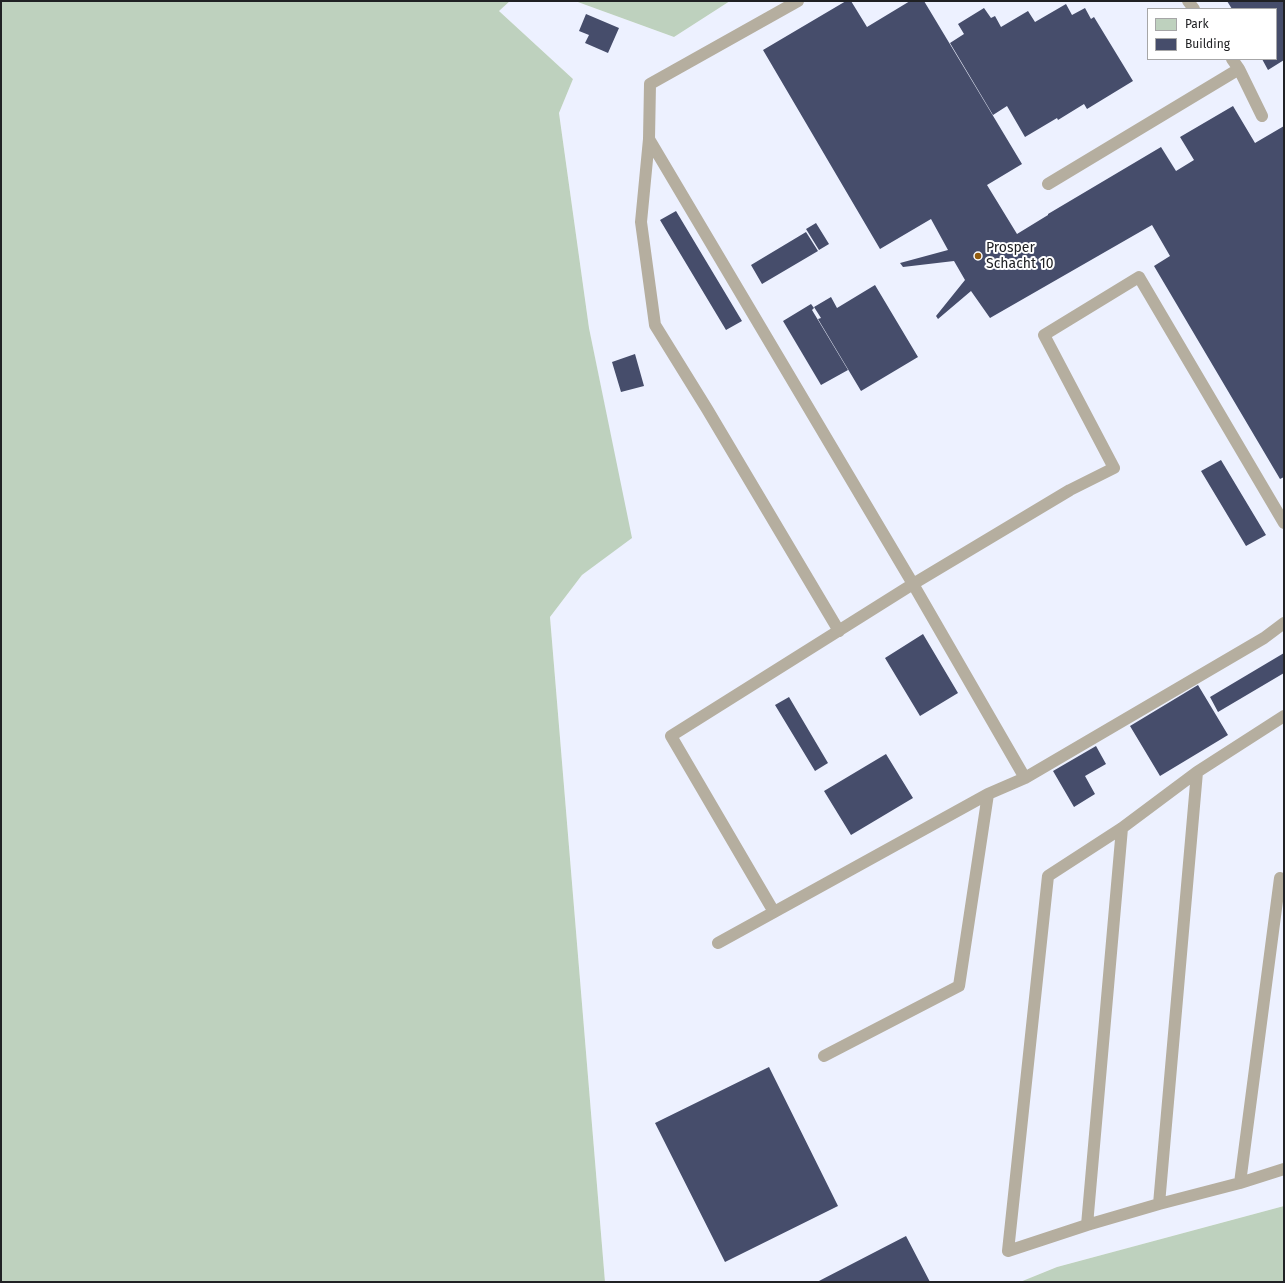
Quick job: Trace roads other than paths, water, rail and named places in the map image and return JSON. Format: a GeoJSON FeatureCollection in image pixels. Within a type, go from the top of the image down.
{"type":"FeatureCollection","features":[{"type":"Feature","properties":{"kind":"lane"},"geometry":{"type":"LineString","coordinates":[[798,1],[650,84],[649,139],[641,222],[655,325],[708,409],[839,631]]}},
{"type":"Feature","properties":{"kind":"lane"},"geometry":{"type":"LineString","coordinates":[[1048,184],[1235,64],[1262,116]]}},
{"type":"Feature","properties":{"kind":"lane"},"geometry":{"type":"LineString","coordinates":[[649,139],[1025,778]]}},
{"type":"Feature","properties":{"kind":"lane"},"geometry":{"type":"LineString","coordinates":[[774,912],[672,736],[912,584],[1070,490],[1114,468],[1044,335],[1139,277],[1284,523]]}},
{"type":"Feature","properties":{"kind":"lane"},"geometry":{"type":"LineString","coordinates":[[718,943],[988,794],[1025,778],[1264,638],[1284,623]]}},
{"type":"Feature","properties":{"kind":"lane"},"geometry":{"type":"LineString","coordinates":[[1284,716],[1197,772],[1122,828],[1048,876],[1008,1252],[1087,1225],[1240,1183],[1284,1169]]}},
{"type":"Feature","properties":{"kind":"lane"},"geometry":{"type":"LineString","coordinates":[[1159,1204],[1197,772]]}},
{"type":"Feature","properties":{"kind":"lane"},"geometry":{"type":"LineString","coordinates":[[824,1056],[959,986],[988,794]]}},
{"type":"Feature","properties":{"kind":"lane"},"geometry":{"type":"LineString","coordinates":[[1087,1225],[1122,828]]}},
{"type":"Feature","properties":{"kind":"lane"},"geometry":{"type":"LineString","coordinates":[[1240,1183],[1280,878]]}},
{"type":"Feature","properties":{"kind":"place","name":"Prosper Schacht 10"},"geometry":{"type":"Point","coordinates":[978,256]}}]}
